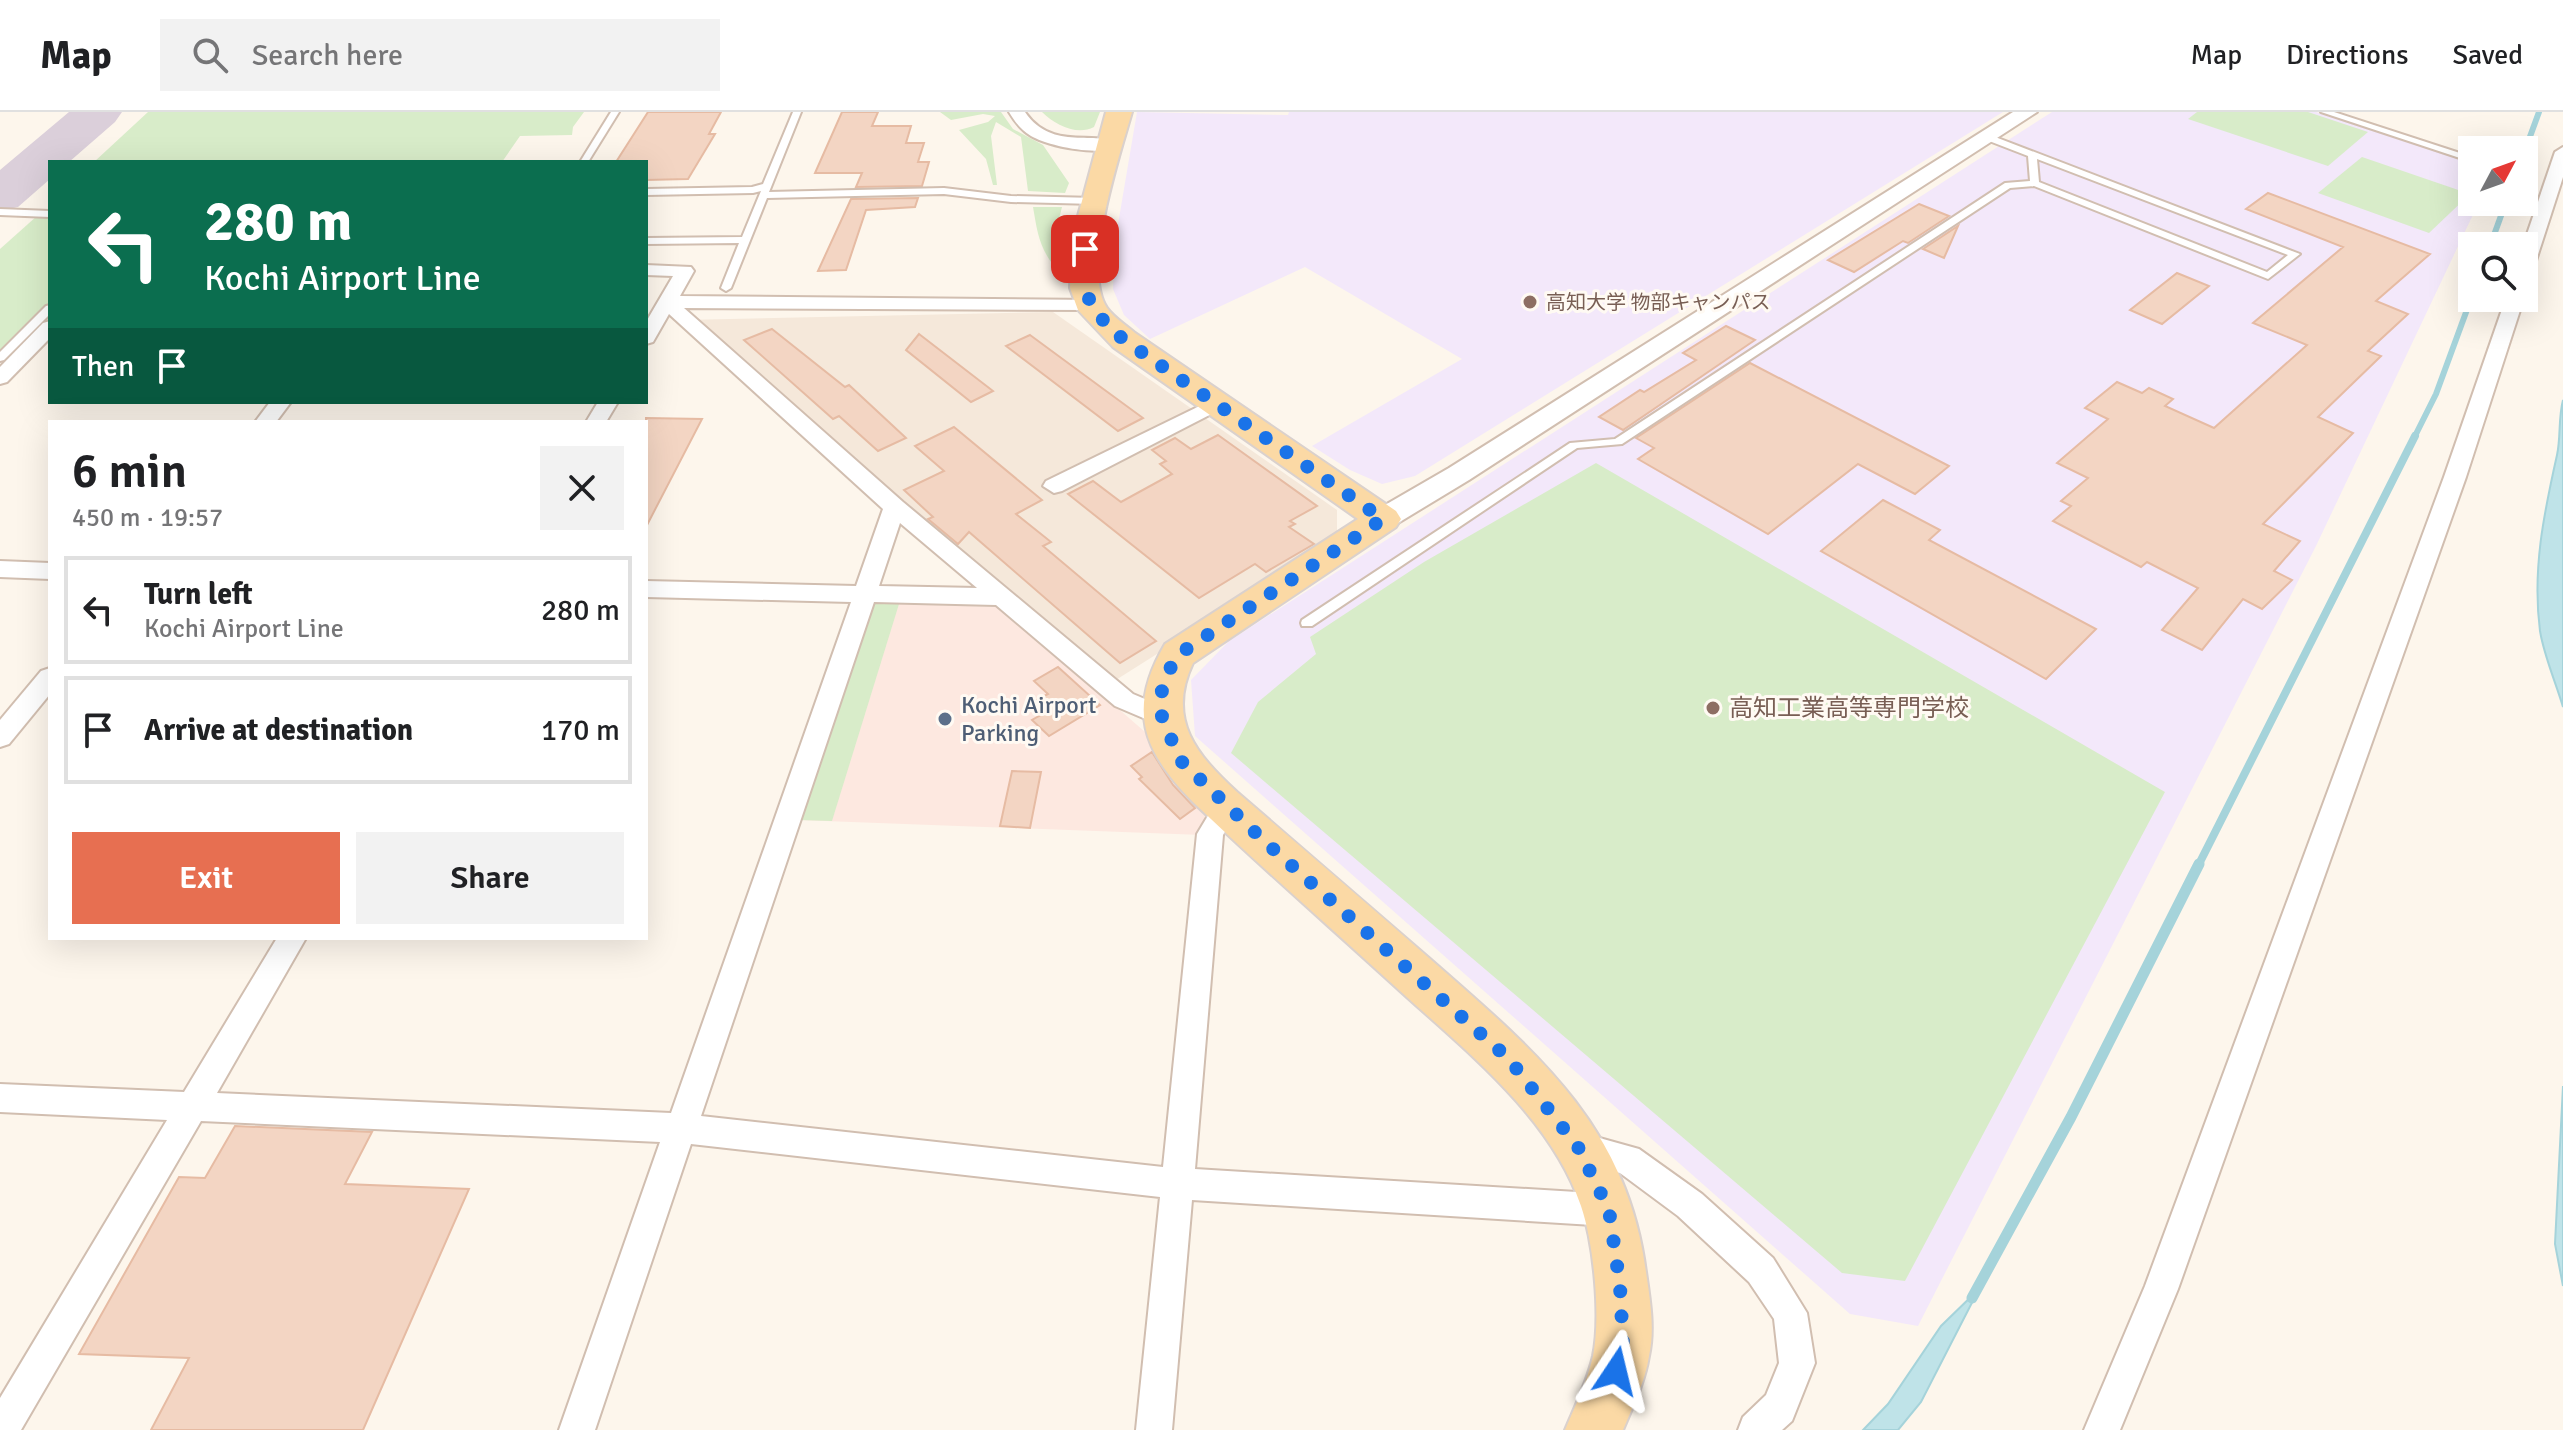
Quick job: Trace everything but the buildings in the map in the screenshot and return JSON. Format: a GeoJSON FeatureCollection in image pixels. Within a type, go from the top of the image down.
{"type":"FeatureCollection","features":[{"type":"Feature","properties":{"kind":"main road"},"geometry":{"type":"LineString","coordinates":[[1119,112],[1095,201],[1084,260],[1084,289],[1089,304],[1099,318],[1124,340],[1383,519],[1179,654],[1168,672],[1161,694],[1162,717],[1180,760],[1227,806],[1508,1058],[1578,1147],[1609,1210],[1620,1286],[1623,1345],[1594,1430]]}},
{"type":"Feature","properties":{"kind":"street"},"geometry":{"type":"LineString","coordinates":[[1017,112],[1028,127],[1056,140],[1079,145],[1110,145]]}},
{"type":"Feature","properties":{"kind":"street"},"geometry":{"type":"LineString","coordinates":[[1030,112],[1039,123],[1053,131],[1110,145]]}},
{"type":"Feature","properties":{"kind":"street"},"geometry":{"type":"LineString","coordinates":[[1383,519],[1459,474],[2027,112]]}},
{"type":"Feature","properties":{"kind":"street"},"geometry":{"type":"LineString","coordinates":[[2537,232],[2563,152]]}},
{"type":"Feature","properties":{"kind":"street"},"geometry":{"type":"LineString","coordinates":[[648,270],[685,271],[648,335]]}},
{"type":"Feature","properties":{"kind":"street"},"geometry":{"type":"LineString","coordinates":[[667,302],[1089,304]]}},
{"type":"Feature","properties":{"kind":"street"},"geometry":{"type":"LineString","coordinates":[[667,302],[895,507],[1124,700],[1162,717]]}},
{"type":"Feature","properties":{"kind":"street"},"geometry":{"type":"LineString","coordinates":[[2102,1430],[2171,1260],[2455,477],[2510,312]]}},
{"type":"Feature","properties":{"kind":"street"},"geometry":{"type":"LineString","coordinates":[[0,378],[48,329]]}},
{"type":"Feature","properties":{"kind":"street"},"geometry":{"type":"LineString","coordinates":[[267,420],[279,404]]}},
{"type":"Feature","properties":{"kind":"street"},"geometry":{"type":"LineString","coordinates":[[1054,486],[1216,404]]}},
{"type":"Feature","properties":{"kind":"street"},"geometry":{"type":"LineString","coordinates":[[577,1430],[895,507]]}},
{"type":"Feature","properties":{"kind":"street"},"geometry":{"type":"LineString","coordinates":[[0,569],[48,571]]}},
{"type":"Feature","properties":{"kind":"street"},"geometry":{"type":"LineString","coordinates":[[648,589],[1005,597]]}},
{"type":"Feature","properties":{"kind":"street"},"geometry":{"type":"LineString","coordinates":[[0,737],[48,679]]}},
{"type":"Feature","properties":{"kind":"street"},"geometry":{"type":"LineString","coordinates":[[1154,1430],[1210,834],[1227,806]]}},
{"type":"Feature","properties":{"kind":"street"},"geometry":{"type":"LineString","coordinates":[[1,1430],[291,940]]}},
{"type":"Feature","properties":{"kind":"street"},"geometry":{"type":"LineString","coordinates":[[0,1098],[679,1128],[1179,1184],[1609,1210]]}},
{"type":"Feature","properties":{"kind":"street"},"geometry":{"type":"LineString","coordinates":[[1578,1147],[1628,1160],[1690,1205],[1761,1270],[1790,1313],[1797,1363],[1779,1408],[1756,1430]]}},
{"type":"Feature","properties":{"kind":"lane"},"geometry":{"type":"LineString","coordinates":[[585,160],[615,112]]}},
{"type":"Feature","properties":{"kind":"lane"},"geometry":{"type":"LineString","coordinates":[[726,288],[797,112]]}},
{"type":"Feature","properties":{"kind":"lane"},"geometry":{"type":"LineString","coordinates":[[2325,112],[2458,156]]}},
{"type":"Feature","properties":{"kind":"lane"},"geometry":{"type":"LineString","coordinates":[[1307,623],[1574,445],[1618,442],[2008,185],[2035,183],[2268,276],[2295,254],[1987,137]]}},
{"type":"Feature","properties":{"kind":"lane"},"geometry":{"type":"LineString","coordinates":[[2032,154],[2035,183]]}},
{"type":"Feature","properties":{"kind":"lane"},"geometry":{"type":"LineString","coordinates":[[648,192],[944,191],[1011,199],[1095,201]]}},
{"type":"Feature","properties":{"kind":"lane"},"geometry":{"type":"LineString","coordinates":[[0,212],[48,214]]}},
{"type":"Feature","properties":{"kind":"lane"},"geometry":{"type":"LineString","coordinates":[[648,241],[746,240]]}},
{"type":"Feature","properties":{"kind":"lane"},"geometry":{"type":"LineString","coordinates":[[0,358],[48,310]]}},
{"type":"Feature","properties":{"kind":"shaded area","name":"高知大学 物部キャンパス"},"geometry":{"type":"Polygon","coordinates":[[[1137,112],[1288,115],[1289,112],[2003,112],[1415,476],[1382,484],[1350,470],[1312,446],[1462,359],[1305,267],[1150,339],[1124,315],[1113,289],[1115,242],[1137,112]]]}},
{"type":"Feature","properties":{"kind":"shaded area","name":"高知工業高等専門学校"},"geometry":{"type":"Polygon","coordinates":[[[2052,112],[2316,112],[2458,158],[2458,216],[2472,216],[2465,232],[2458,232],[2458,246],[2316,546],[1918,1326],[1850,1314],[1195,736],[1191,680],[1229,641],[2052,112]]]}},
{"type":"Feature","properties":{"kind":"shaded area"},"geometry":{"type":"Polygon","coordinates":[[[1053,312],[1337,510],[1337,540],[1100,690],[684,320],[1053,312]]]}},
{"type":"Feature","properties":{"kind":"shaded area","name":"Kochi Airport Parking"},"geometry":{"type":"Polygon","coordinates":[[[870,603],[1001,607],[1212,790],[1202,835],[798,820],[870,603]]]}},
{"type":"Feature","properties":{"kind":"green space"},"geometry":{"type":"Polygon","coordinates":[[[148,112],[584,112],[573,127],[572,135],[520,136],[503,160],[96,160],[148,112]]]}},
{"type":"Feature","properties":{"kind":"green space"},"geometry":{"type":"Polygon","coordinates":[[[940,112],[1001,112],[1013,129],[1043,145],[1069,183],[1065,193],[1028,191],[1021,137],[996,122],[991,136],[997,185],[993,185],[986,159],[959,130],[988,122],[995,116],[983,114],[951,120],[940,112]]]}},
{"type":"Feature","properties":{"kind":"green space"},"geometry":{"type":"Polygon","coordinates":[[[1042,112],[1100,112],[1094,127],[1074,130],[1060,125],[1042,112]]]}},
{"type":"Feature","properties":{"kind":"green space"},"geometry":{"type":"Polygon","coordinates":[[[2197,112],[2308,112],[2368,132],[2328,166],[2188,119],[2197,112]]]}},
{"type":"Feature","properties":{"kind":"green space"},"geometry":{"type":"Polygon","coordinates":[[[2362,157],[2458,190],[2458,205],[2429,233],[2318,193],[2362,157]]]}},
{"type":"Feature","properties":{"kind":"green space"},"geometry":{"type":"Polygon","coordinates":[[[1033,207],[1062,207],[1055,235],[1055,267],[1042,246],[1033,207]]]}},
{"type":"Feature","properties":{"kind":"green space"},"geometry":{"type":"Polygon","coordinates":[[[37,216],[48,216],[48,304],[0,352],[0,249],[37,216]]]}},
{"type":"Feature","properties":{"kind":"green space"},"geometry":{"type":"Polygon","coordinates":[[[1596,463],[2165,792],[1905,1281],[1842,1273],[1231,753],[1258,702],[1316,654],[1310,637],[1424,562],[1596,463]]]}},
{"type":"Feature","properties":{"kind":"green space"},"geometry":{"type":"Polygon","coordinates":[[[870,603],[899,604],[832,821],[798,820],[870,603]]]}},
{"type":"Feature","properties":{"kind":"water"},"geometry":{"type":"Polygon","coordinates":[[[2563,400],[2563,707],[2540,631],[2537,586],[2563,400]]]}},
{"type":"Feature","properties":{"kind":"water"},"geometry":{"type":"Polygon","coordinates":[[[2563,1086],[2563,1286],[2555,1244],[2563,1086]]]}},
{"type":"Feature","properties":{"kind":"water"},"geometry":{"type":"Polygon","coordinates":[[[1979,1289],[1921,1402],[1898,1430],[1863,1430],[1888,1404],[1941,1326],[1979,1289]]]}},
{"type":"Feature","properties":{"kind":"waterway"},"geometry":{"type":"LineString","coordinates":[[2530,136],[2539,112]]}},
{"type":"Feature","properties":{"kind":"waterway"},"geometry":{"type":"LineString","coordinates":[[2495,232],[2501,216]]}},
{"type":"Feature","properties":{"kind":"waterway"},"geometry":{"type":"LineString","coordinates":[[2415,436],[2436,394],[2466,312]]}},
{"type":"Feature","properties":{"kind":"waterway"},"geometry":{"type":"LineString","coordinates":[[2198,866],[2415,436]]}},
{"type":"Feature","properties":{"kind":"waterway"},"geometry":{"type":"LineString","coordinates":[[1972,1298],[2071,1117],[2199,864]]}},
{"type":"Feature","properties":{"kind":"taxiway"},"geometry":{"type":"LineString","coordinates":[[0,196],[98,112]]}},
{"type":"Feature","properties":{"kind":"place","name":"高知大学 物部キャンパス"},"geometry":{"type":"Point","coordinates":[1530,302]}},
{"type":"Feature","properties":{"kind":"place","name":"高知工業高等専門学校"},"geometry":{"type":"Point","coordinates":[1713,708]}},
{"type":"Feature","properties":{"kind":"place","name":"Kochi Airport Parking"},"geometry":{"type":"Point","coordinates":[945,719]}},
{"type":"Feature","properties":{"kind":"route"},"geometry":{"type":"LineString","coordinates":[[1085,249],[1084,289],[1089,304],[1099,318],[1124,340],[1383,519],[1179,654],[1168,672],[1161,694],[1162,717],[1180,760],[1263,840],[1508,1058],[1578,1147],[1609,1210],[1620,1286],[1623,1345],[1616,1371]]}}]}
